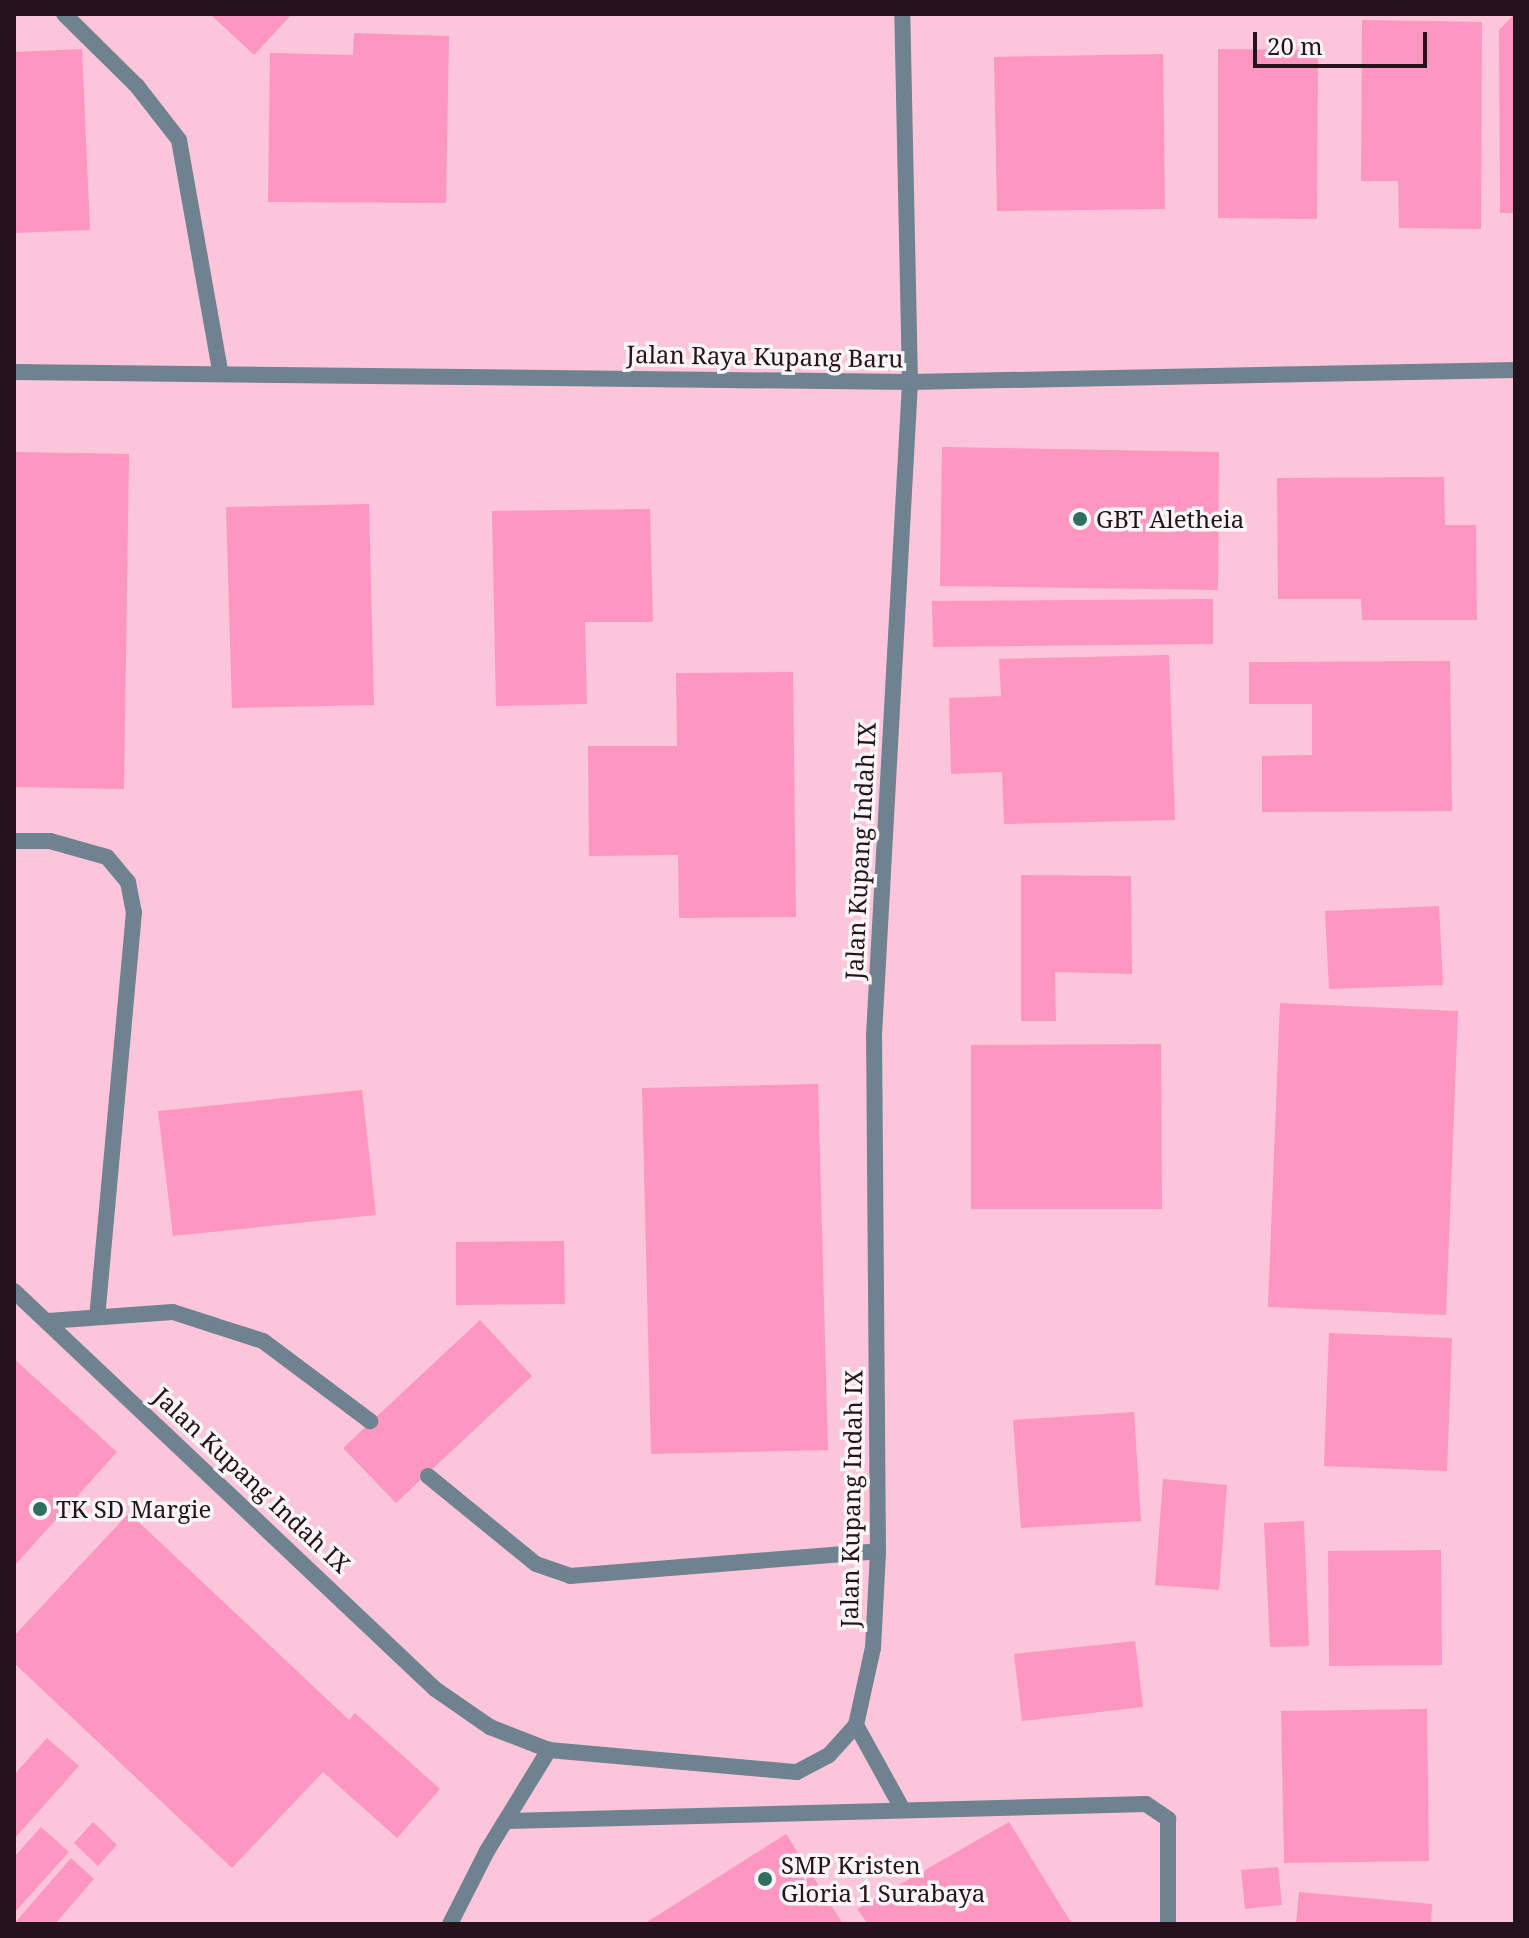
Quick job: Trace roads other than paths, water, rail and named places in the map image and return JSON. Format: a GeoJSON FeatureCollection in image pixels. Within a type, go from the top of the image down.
{"type":"FeatureCollection","features":[{"type":"Feature","properties":{"kind":"street"},"geometry":{"type":"LineString","coordinates":[[64,14],[137,86],[179,140],[220,371]]}},
{"type":"Feature","properties":{"kind":"street","name":"Jalan Kupang Indah IX"},"geometry":{"type":"LineString","coordinates":[[14,1291],[435,1689],[490,1727],[549,1750],[797,1772],[829,1755],[856,1725],[873,1648],[878,1551],[874,1035],[910,382],[902,14]]}},
{"type":"Feature","properties":{"kind":"street","name":"Jalan Raya Kupang Baru"},"geometry":{"type":"LineString","coordinates":[[14,372],[220,371],[910,382],[1515,370]]}},
{"type":"Feature","properties":{"kind":"street"},"geometry":{"type":"LineString","coordinates":[[14,841],[50,841],[107,857],[128,882],[134,912],[97,1316]]}},
{"type":"Feature","properties":{"kind":"street"},"geometry":{"type":"LineString","coordinates":[[48,1321],[173,1312],[263,1341],[370,1421]]}},
{"type":"Feature","properties":{"kind":"street"},"geometry":{"type":"LineString","coordinates":[[428,1476],[536,1564],[570,1576],[878,1551]]}},
{"type":"Feature","properties":{"kind":"street"},"geometry":{"type":"LineString","coordinates":[[856,1725],[903,1810]]}},
{"type":"Feature","properties":{"kind":"street"},"geometry":{"type":"LineString","coordinates":[[450,1924],[549,1750]]}},
{"type":"Feature","properties":{"kind":"street"},"geometry":{"type":"LineString","coordinates":[[508,1821],[903,1810],[1156,1807],[1168,1819],[1168,1924]]}},
{"type":"Feature","properties":{"kind":"place","name":"GBT Aletheia"},"geometry":{"type":"Point","coordinates":[1080,519]}},
{"type":"Feature","properties":{"kind":"place","name":"TK SD Margie"},"geometry":{"type":"Point","coordinates":[40,1509]}},
{"type":"Feature","properties":{"kind":"place","name":"SMP Kristen Gloria 1 Surabaya"},"geometry":{"type":"Point","coordinates":[765,1879]}}]}
